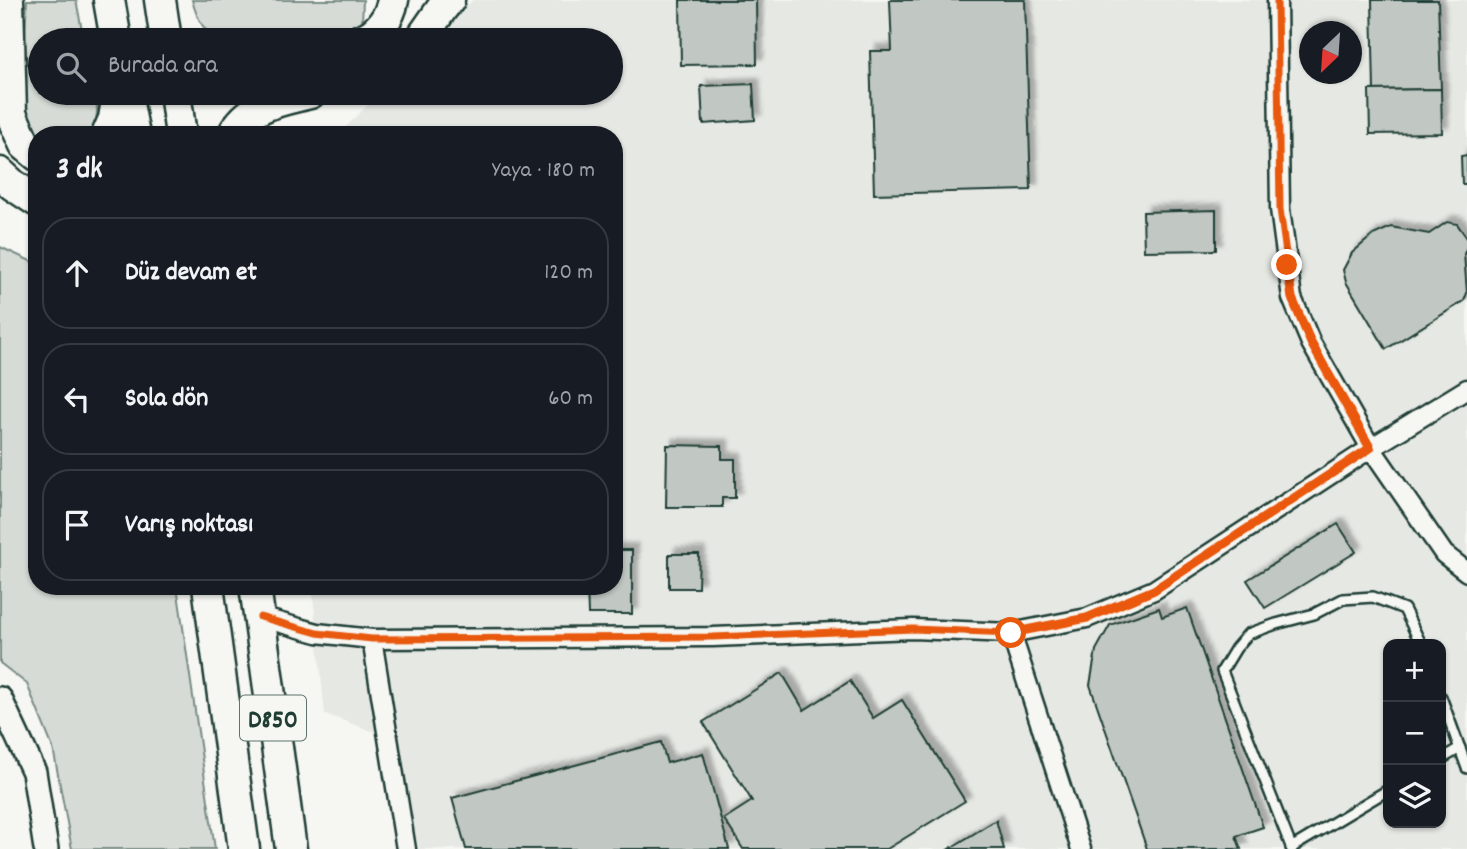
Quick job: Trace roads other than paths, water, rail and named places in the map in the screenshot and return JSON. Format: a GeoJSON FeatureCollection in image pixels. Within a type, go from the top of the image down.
{"type":"FeatureCollection","features":[{"type":"Feature","properties":{"kind":"highway"},"geometry":{"type":"LineString","coordinates":[[8,0],[11,114],[28,148]]}},
{"type":"Feature","properties":{"kind":"highway"},"geometry":{"type":"LineString","coordinates":[[109,0],[114,28]]}},
{"type":"Feature","properties":{"kind":"highway"},"geometry":{"type":"LineString","coordinates":[[380,28],[391,11],[393,0]]}},
{"type":"Feature","properties":{"kind":"highway"},"geometry":{"type":"LineString","coordinates":[[428,28],[449,0]]}},
{"type":"Feature","properties":{"kind":"highway"},"geometry":{"type":"LineString","coordinates":[[111,126],[116,105]]}},
{"type":"Feature","properties":{"kind":"highway"},"geometry":{"type":"LineString","coordinates":[[128,105],[132,126]]}},
{"type":"Feature","properties":{"kind":"highway"},"geometry":{"type":"LineString","coordinates":[[176,105],[180,126]]}},
{"type":"Feature","properties":{"kind":"highway"},"geometry":{"type":"LineString","coordinates":[[238,126],[240,121],[264,105]]}},
{"type":"Feature","properties":{"kind":"highway"},"geometry":{"type":"LineString","coordinates":[[0,173],[28,195]]}},
{"type":"Feature","properties":{"kind":"highway","name":"D850"},"geometry":{"type":"LineString","coordinates":[[209,595],[243,849]]}},
{"type":"Feature","properties":{"kind":"highway","name":"D850"},"geometry":{"type":"LineString","coordinates":[[256,595],[291,849]]}},
{"type":"Feature","properties":{"kind":"street"},"geometry":{"type":"LineString","coordinates":[[1277,0],[1280,209],[1292,298],[1311,343],[1370,448],[1444,554],[1467,572]]}},
{"type":"Feature","properties":{"kind":"street"},"geometry":{"type":"LineString","coordinates":[[260,617],[317,633],[372,639],[713,637],[913,629],[1011,633],[1087,618],[1154,590],[1370,448],[1467,389]]}},
{"type":"Feature","properties":{"kind":"street"},"geometry":{"type":"LineString","coordinates":[[1011,633],[1081,849]]}},
{"type":"Feature","properties":{"kind":"street"},"geometry":{"type":"LineString","coordinates":[[372,639],[406,849]]}},
{"type":"Feature","properties":{"kind":"street"},"geometry":{"type":"LineString","coordinates":[[0,699],[34,772],[46,849]]}},
{"type":"Feature","properties":{"kind":"lane"},"geometry":{"type":"LineString","coordinates":[[1383,793],[1291,848],[1222,671],[1248,634],[1314,614],[1343,599],[1373,597],[1404,609],[1419,639]]}},
{"type":"Feature","properties":{"kind":"lane"},"geometry":{"type":"LineString","coordinates":[[1443,702],[1467,768]]}},
{"type":"Feature","properties":{"kind":"lane"},"geometry":{"type":"LineString","coordinates":[[1446,756],[1460,748]]}}]}
